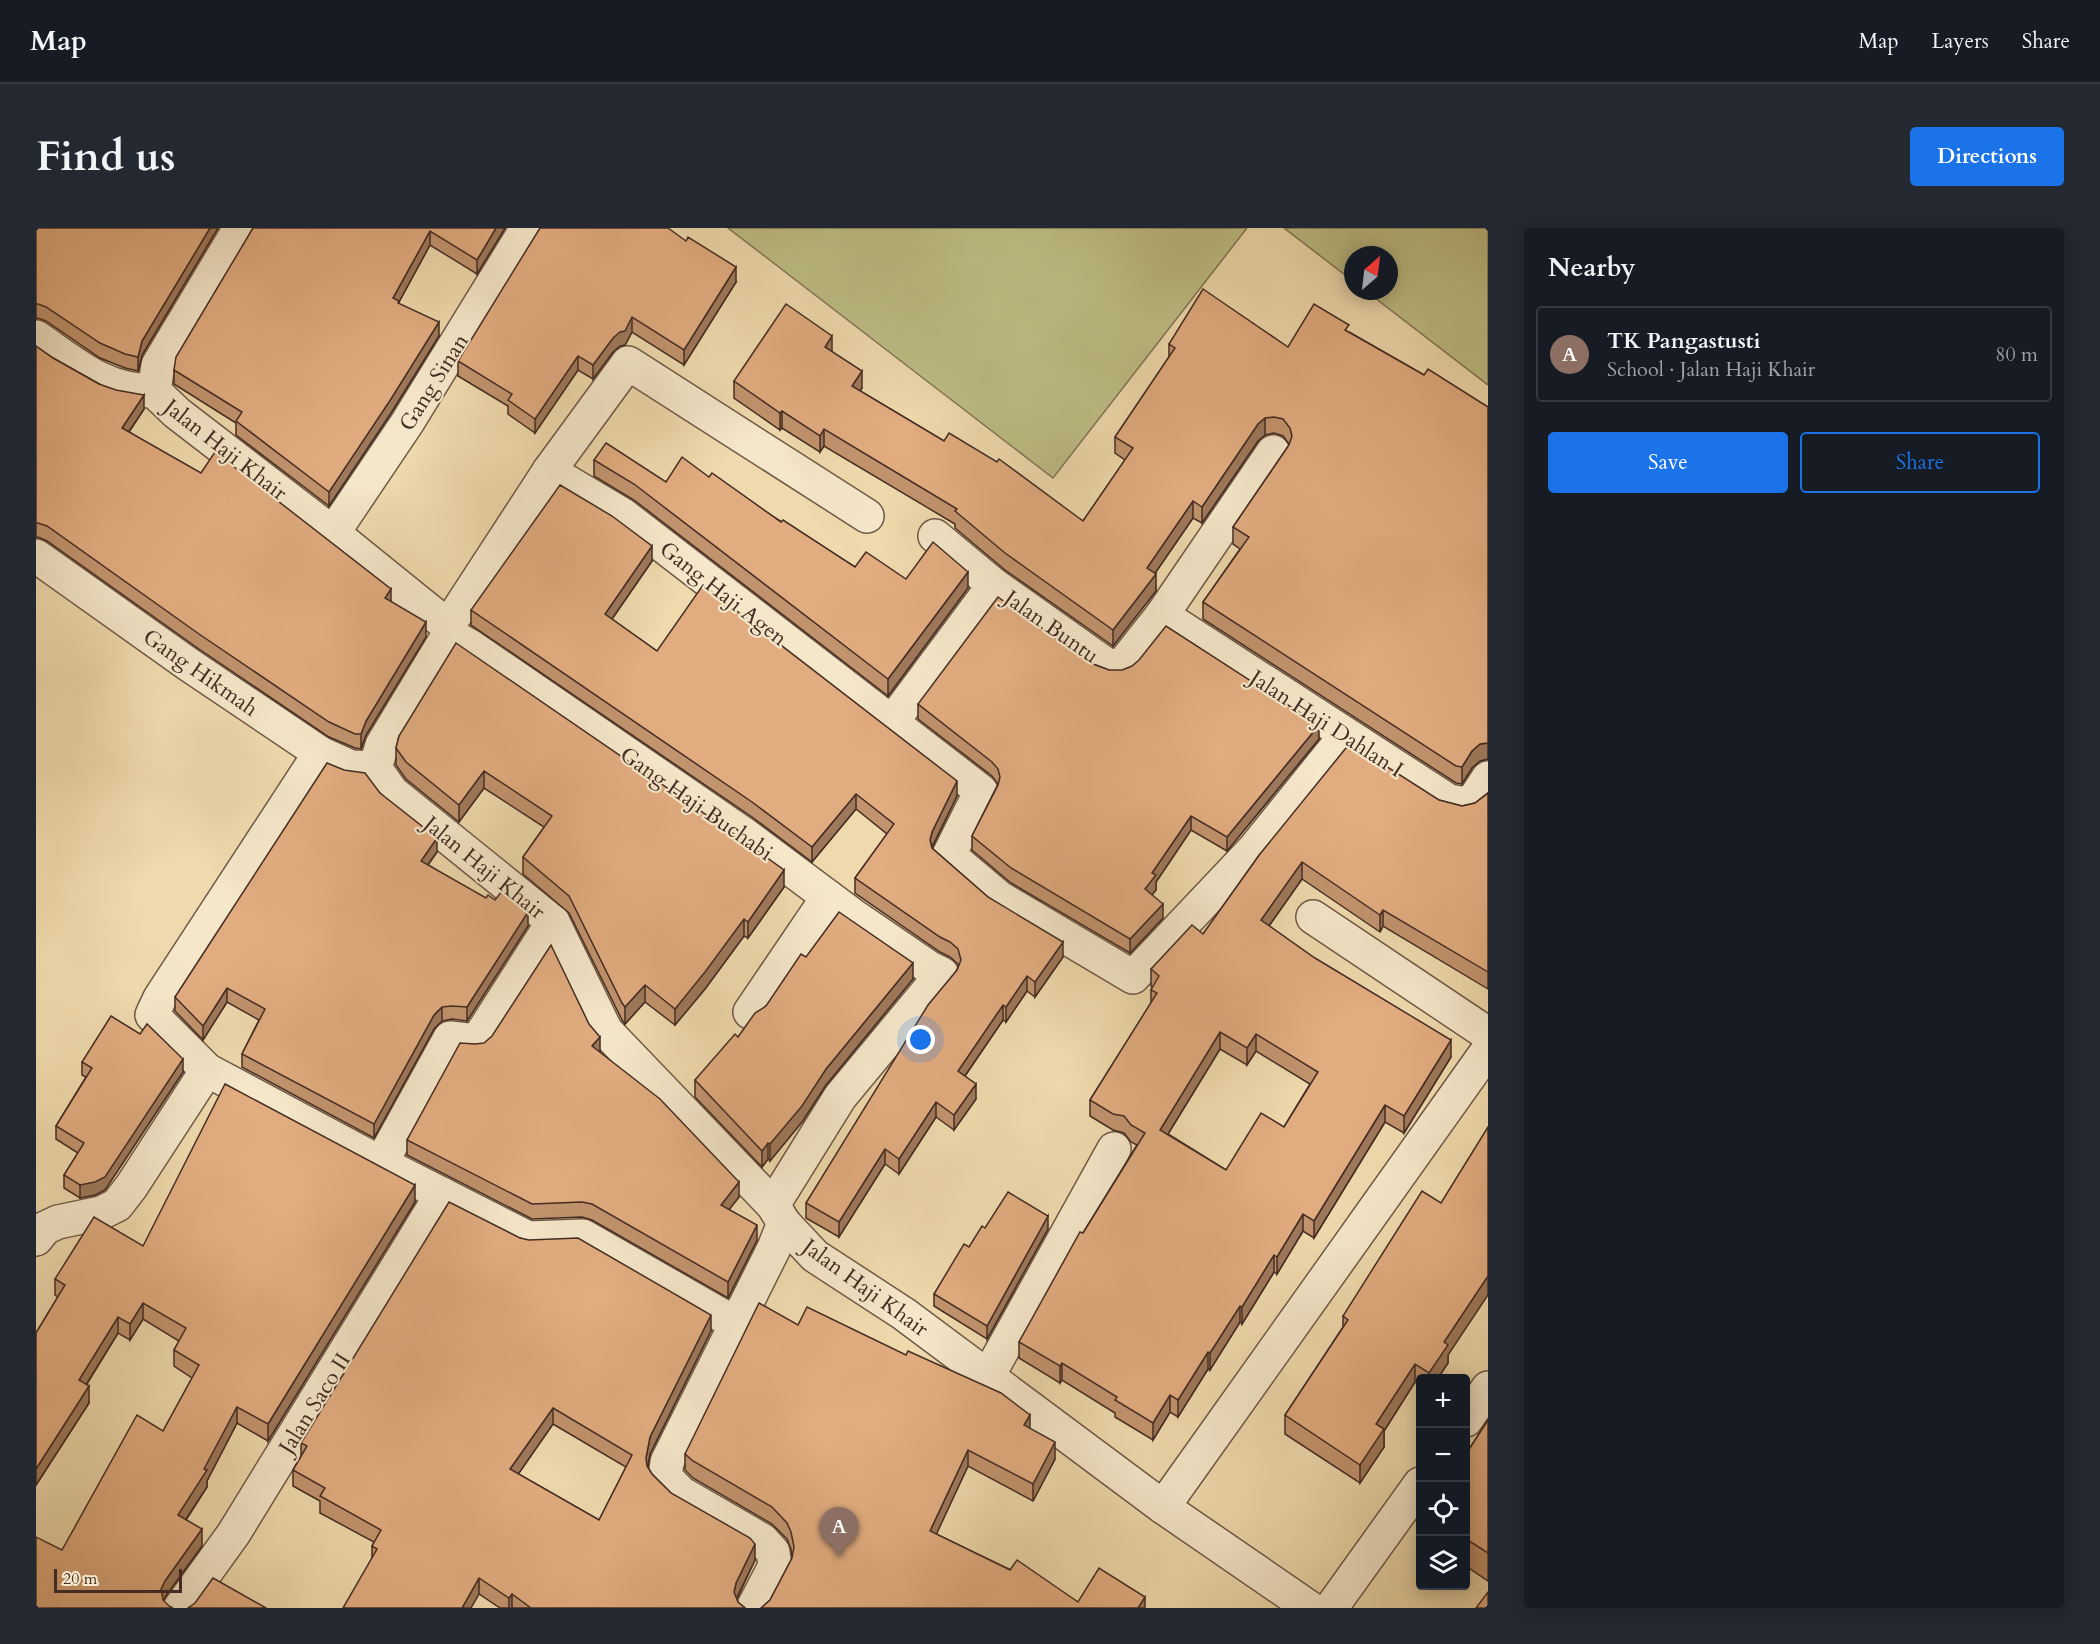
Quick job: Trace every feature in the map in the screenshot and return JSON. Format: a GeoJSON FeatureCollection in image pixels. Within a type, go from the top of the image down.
{"type":"FeatureCollection","features":[{"type":"Feature","properties":{"kind":"street","name":"Jalan Haji Khair"},"geometry":{"type":"LineString","coordinates":[[240,228],[158,365],[154,392],[177,413],[333,533],[448,630]]}},
{"type":"Feature","properties":{"kind":"street","name":"Gang Sinan"},"geometry":{"type":"LineString","coordinates":[[333,533],[407,423],[528,228]]}},
{"type":"Feature","properties":{"kind":"street"},"geometry":{"type":"LineString","coordinates":[[36,337],[93,375],[114,386],[133,391],[154,392]]}},
{"type":"Feature","properties":{"kind":"street"},"geometry":{"type":"LineString","coordinates":[[375,768],[382,746],[448,630],[549,471],[628,363],[867,516]]}},
{"type":"Feature","properties":{"kind":"street"},"geometry":{"type":"LineString","coordinates":[[1162,615],[1273,452]]}},
{"type":"Feature","properties":{"kind":"street","name":"Gang Haji Agen"},"geometry":{"type":"LineString","coordinates":[[549,471],[623,515],[981,791],[949,855],[1000,898],[1133,977],[1254,849],[1346,735]]}},
{"type":"Feature","properties":{"kind":"street","name":"Jalan Buntu"},"geometry":{"type":"LineString","coordinates":[[935,536],[993,585],[1104,663],[1115,667],[1124,663],[1162,615]]}},
{"type":"Feature","properties":{"kind":"street","name":"Gang Hikmah"},"geometry":{"type":"LineString","coordinates":[[36,556],[188,664],[320,753],[351,767],[375,768]]}},
{"type":"Feature","properties":{"kind":"street"},"geometry":{"type":"LineString","coordinates":[[892,722],[993,585]]}},
{"type":"Feature","properties":{"kind":"street","name":"Jalan Haji Dahlan I"},"geometry":{"type":"LineString","coordinates":[[1162,615],[1449,801],[1465,804],[1475,798],[1488,778]]}},
{"type":"Feature","properties":{"kind":"street","name":"Gang Haji Buchabi"},"geometry":{"type":"LineString","coordinates":[[448,630],[741,832],[828,897],[942,974],[840,1097],[778,1214]]}},
{"type":"Feature","properties":{"kind":"street"},"geometry":{"type":"LineString","coordinates":[[320,753],[160,998],[152,1015],[207,1070],[381,1163],[528,1238],[583,1236],[735,1323]]}},
{"type":"Feature","properties":{"kind":"street","name":"Jalan Haji Khair"},"geometry":{"type":"LineString","coordinates":[[375,768],[392,792],[553,922],[606,1031],[815,1256],[904,1314],[1163,1507],[1310,1608]]}},
{"type":"Feature","properties":{"kind":"street"},"geometry":{"type":"LineString","coordinates":[[750,1012],[828,897]]}},
{"type":"Feature","properties":{"kind":"street"},"geometry":{"type":"LineString","coordinates":[[1313,917],[1488,1034]]}},
{"type":"Feature","properties":{"kind":"street"},"geometry":{"type":"LineString","coordinates":[[381,1163],[450,1038],[477,1041],[553,922]]}},
{"type":"Feature","properties":{"kind":"street"},"geometry":{"type":"LineString","coordinates":[[1163,1507],[1488,1050]]}},
{"type":"Feature","properties":{"kind":"street"},"geometry":{"type":"LineString","coordinates":[[36,1239],[45,1228],[58,1222],[101,1213],[117,1204],[131,1187],[207,1070]]}},
{"type":"Feature","properties":{"kind":"street"},"geometry":{"type":"LineString","coordinates":[[988,1376],[1113,1149]]}},
{"type":"Feature","properties":{"kind":"street","name":"Jalan Saco II"},"geometry":{"type":"LineString","coordinates":[[180,1608],[234,1533],[442,1194]]}},
{"type":"Feature","properties":{"kind":"street"},"geometry":{"type":"LineString","coordinates":[[753,1608],[775,1566],[773,1552],[762,1540],[681,1493],[665,1478],[667,1462],[774,1248],[778,1214]]}},
{"type":"Feature","properties":{"kind":"street"},"geometry":{"type":"LineString","coordinates":[[1470,1414],[1488,1388]]}},
{"type":"Feature","properties":{"kind":"street"},"geometry":{"type":"LineString","coordinates":[[1331,1608],[1416,1490]]}},
{"type":"Feature","properties":{"kind":"green space"},"geometry":{"type":"Polygon","coordinates":[[[728,228],[1247,228],[1053,478],[728,228]]]}},
{"type":"Feature","properties":{"kind":"green space"},"geometry":{"type":"Polygon","coordinates":[[[1284,228],[1488,228],[1488,385],[1378,300],[1398,300],[1398,246],[1344,246],[1344,274],[1284,228]]]}},
{"type":"Feature","properties":{"kind":"building"},"geometry":{"type":"Polygon","coordinates":[[[36,228],[210,228],[142,341],[138,357],[100,343],[46,307],[36,304],[36,228]]]}},
{"type":"Feature","properties":{"kind":"building"},"geometry":{"type":"Polygon","coordinates":[[[253,228],[496,228],[477,260],[430,231],[393,298],[399,301],[398,303],[439,322],[329,492],[236,421],[242,412],[174,370],[176,357],[253,228]]]}},
{"type":"Feature","properties":{"kind":"building"},"geometry":{"type":"Polygon","coordinates":[[[540,228],[668,228],[686,241],[688,237],[736,267],[684,350],[632,317],[625,331],[613,338],[593,365],[578,356],[535,419],[508,400],[512,394],[458,361],[540,228]]]}},
{"type":"Feature","properties":{"kind":"building"},"geometry":{"type":"Polygon","coordinates":[[[1203,289],[1288,347],[1314,304],[1349,325],[1345,330],[1424,375],[1428,369],[1488,407],[1488,743],[1480,744],[1472,751],[1462,767],[1456,766],[1203,602],[1249,537],[1233,527],[1289,445],[1292,436],[1290,428],[1283,419],[1265,418],[1258,424],[1202,507],[1193,501],[1147,568],[1156,574],[1113,630],[1005,553],[955,511],[957,509],[824,429],[820,436],[782,411],[780,413],[734,381],[786,304],[832,336],[825,347],[862,371],[852,386],[944,441],[949,433],[997,462],[999,459],[1083,521],[1133,448],[1115,437],[1175,348],[1169,344],[1203,289]]]}},
{"type":"Feature","properties":{"kind":"building"},"geometry":{"type":"Polygon","coordinates":[[[36,346],[99,384],[144,395],[122,428],[201,473],[215,452],[391,589],[385,598],[426,622],[366,721],[361,734],[355,734],[329,722],[199,634],[47,526],[36,523],[36,346]]]}},
{"type":"Feature","properties":{"kind":"building"},"geometry":{"type":"Polygon","coordinates":[[[606,443],[666,482],[682,457],[709,477],[712,473],[781,522],[783,520],[855,567],[866,552],[906,579],[933,542],[968,572],[888,679],[634,484],[594,460],[606,443]]]}},
{"type":"Feature","properties":{"kind":"building"},"geometry":{"type":"Polygon","coordinates":[[[560,485],[612,516],[652,546],[605,614],[657,651],[703,585],[957,781],[932,832],[930,840],[932,848],[988,897],[1063,942],[1035,982],[1027,976],[1006,1007],[1003,1005],[958,1071],[976,1084],[954,1115],[936,1102],[899,1159],[885,1149],[839,1222],[806,1203],[928,1005],[957,970],[961,960],[958,949],[855,878],[894,824],[856,794],[812,847],[752,802],[471,610],[560,485]]]}},
{"type":"Feature","properties":{"kind":"building"},"geometry":{"type":"Polygon","coordinates":[[[998,597],[1093,664],[1109,670],[1122,670],[1132,666],[1166,626],[1319,725],[1227,837],[1191,816],[1152,873],[1156,875],[1145,889],[1163,904],[1130,939],[1011,868],[972,836],[998,785],[1000,777],[998,769],[918,704],[998,597]]]}},
{"type":"Feature","properties":{"kind":"building"},"geometry":{"type":"Polygon","coordinates":[[[456,643],[784,870],[748,922],[744,919],[675,1009],[645,985],[625,1007],[569,896],[523,857],[552,816],[484,771],[459,805],[406,762],[396,748],[399,736],[456,643]]]}},
{"type":"Feature","properties":{"kind":"building"},"geometry":{"type":"Polygon","coordinates":[[[1350,743],[1439,800],[1462,806],[1475,803],[1488,793],[1488,972],[1383,910],[1380,915],[1302,862],[1261,920],[1315,958],[1451,1040],[1404,1116],[1385,1105],[1314,1221],[1303,1214],[1277,1257],[1274,1255],[1242,1307],[1240,1306],[1210,1353],[1208,1352],[1178,1400],[1170,1395],[1153,1423],[1115,1400],[1117,1397],[1062,1363],[1060,1366],[1019,1342],[1080,1232],[1083,1233],[1145,1133],[1131,1125],[1124,1116],[1113,1114],[1090,1100],[1157,993],[1151,990],[1159,976],[1151,969],[1192,925],[1203,934],[1260,854],[1350,743]],[[1220,1032],[1160,1130],[1226,1170],[1261,1113],[1284,1127],[1318,1072],[1256,1034],[1247,1048],[1220,1032]]]}},
{"type":"Feature","properties":{"kind":"building"},"geometry":{"type":"Polygon","coordinates":[[[327,763],[344,770],[365,773],[380,793],[437,838],[421,861],[486,898],[488,895],[495,900],[502,891],[528,912],[467,1007],[442,1007],[434,1015],[374,1124],[242,1054],[265,1009],[227,988],[203,1026],[175,997],[327,763]]]}},
{"type":"Feature","properties":{"kind":"building"},"geometry":{"type":"Polygon","coordinates":[[[839,912],[913,963],[826,1069],[802,1106],[762,1151],[695,1080],[735,1034],[738,1037],[755,1013],[766,1006],[801,954],[806,957],[839,912]]]}},
{"type":"Feature","properties":{"kind":"building"},"geometry":{"type":"Polygon","coordinates":[[[551,945],[589,1024],[600,1037],[592,1046],[660,1099],[739,1182],[721,1205],[757,1225],[728,1282],[592,1204],[582,1202],[532,1204],[407,1140],[460,1043],[484,1043],[492,1036],[551,945]]]}},
{"type":"Feature","properties":{"kind":"building"},"geometry":{"type":"Polygon","coordinates":[[[111,1016],[140,1034],[147,1024],[183,1059],[105,1177],[80,1185],[64,1175],[84,1143],[56,1126],[92,1068],[82,1062],[111,1016]]]}},
{"type":"Feature","properties":{"kind":"building"},"geometry":{"type":"Polygon","coordinates":[[[225,1084],[415,1185],[268,1424],[237,1407],[204,1469],[207,1470],[178,1515],[202,1529],[161,1589],[163,1600],[173,1608],[36,1608],[36,1537],[62,1550],[137,1415],[163,1431],[199,1365],[174,1350],[186,1328],[143,1303],[130,1324],[118,1317],[79,1380],[89,1386],[36,1469],[36,1333],[65,1285],[55,1279],[94,1217],[143,1246],[225,1084]]]}},
{"type":"Feature","properties":{"kind":"building"},"geometry":{"type":"Polygon","coordinates":[[[1488,1127],[1488,1276],[1444,1342],[1448,1345],[1429,1373],[1415,1364],[1376,1424],[1384,1429],[1360,1465],[1285,1415],[1348,1320],[1343,1316],[1422,1191],[1441,1203],[1488,1127]]]}},
{"type":"Feature","properties":{"kind":"building"},"geometry":{"type":"Polygon","coordinates":[[[1008,1192],[1048,1216],[987,1326],[934,1294],[964,1244],[969,1247],[982,1226],[985,1228],[1008,1192]]]}},
{"type":"Feature","properties":{"kind":"building"},"geometry":{"type":"Polygon","coordinates":[[[449,1202],[520,1238],[529,1240],[578,1238],[711,1315],[650,1437],[646,1458],[647,1466],[652,1474],[671,1493],[750,1538],[755,1544],[734,1592],[738,1602],[745,1608],[531,1608],[512,1594],[509,1598],[479,1578],[462,1608],[343,1608],[377,1549],[372,1546],[381,1530],[320,1496],[325,1488],[293,1470],[307,1446],[301,1443],[449,1202]],[[553,1408],[510,1469],[599,1520],[632,1455],[553,1408]]]}},
{"type":"Feature","properties":{"kind":"building"},"geometry":{"type":"Polygon","coordinates":[[[759,1303],[798,1325],[807,1307],[906,1355],[908,1351],[1001,1393],[1030,1415],[1024,1425],[1055,1442],[1033,1484],[968,1450],[930,1531],[1010,1570],[1017,1560],[1078,1602],[1099,1568],[1145,1597],[1138,1608],[761,1608],[770,1600],[792,1558],[794,1547],[787,1523],[772,1507],[693,1461],[685,1454],[759,1303]]]}},
{"type":"Feature","properties":{"kind":"building"},"geometry":{"type":"Polygon","coordinates":[[[1488,1420],[1488,1553],[1470,1542],[1470,1448],[1488,1420]]]}},
{"type":"Feature","properties":{"kind":"building"},"geometry":{"type":"Polygon","coordinates":[[[213,1578],[266,1608],[188,1608],[195,1603],[213,1578]]]}},
{"type":"Feature","properties":{"kind":"building"},"geometry":{"type":"Polygon","coordinates":[[[1488,1592],[1488,1608],[1476,1608],[1488,1592]]]}},
{"type":"Feature","properties":{"kind":"place","name":"TK Pangastusti"},"geometry":{"type":"Point","coordinates":[839,1557]}}]}
